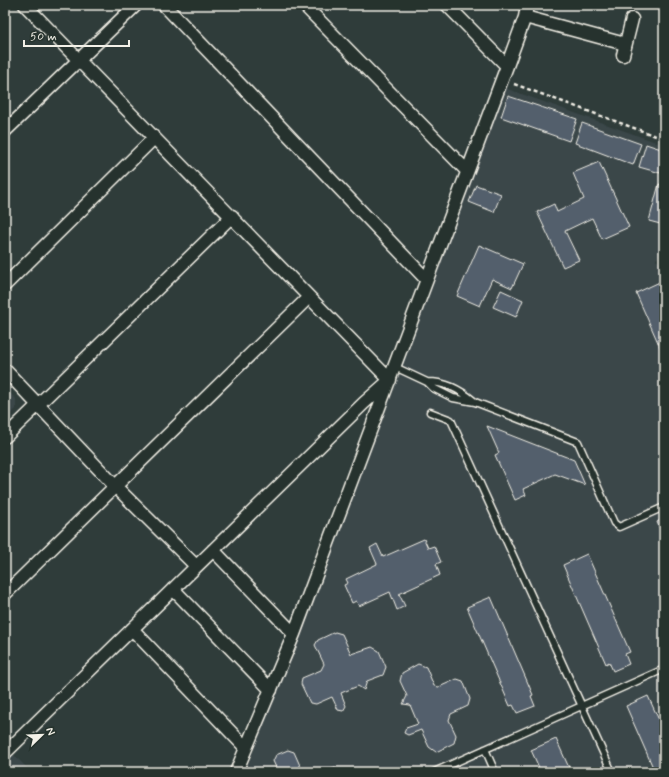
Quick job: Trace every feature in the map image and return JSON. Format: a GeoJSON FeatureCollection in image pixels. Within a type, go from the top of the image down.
{"type":"FeatureCollection","features":[{"type":"Feature","properties":{"kind":"street"},"geometry":{"type":"LineString","coordinates":[[25,5],[390,380]]}},
{"type":"Feature","properties":{"kind":"street"},"geometry":{"type":"LineString","coordinates":[[5,131],[136,5]]}},
{"type":"Feature","properties":{"kind":"street"},"geometry":{"type":"LineString","coordinates":[[164,5],[426,279]]}},
{"type":"Feature","properties":{"kind":"street"},"geometry":{"type":"LineString","coordinates":[[304,5],[467,171]]}},
{"type":"Feature","properties":{"kind":"street"},"geometry":{"type":"LineString","coordinates":[[447,5],[507,66]]}},
{"type":"Feature","properties":{"kind":"street"},"geometry":{"type":"LineString","coordinates":[[236,772],[294,634],[395,367],[426,279],[502,80],[527,5]]}},
{"type":"Feature","properties":{"kind":"street"},"geometry":{"type":"LineString","coordinates":[[524,17],[624,50],[632,19]]}},
{"type":"Feature","properties":{"kind":"street"},"geometry":{"type":"LineString","coordinates":[[5,286],[154,138]]}},
{"type":"Feature","properties":{"kind":"street"},"geometry":{"type":"LineString","coordinates":[[5,437],[232,216]]}},
{"type":"Feature","properties":{"kind":"street"},"geometry":{"type":"LineString","coordinates":[[5,594],[309,297]]}},
{"type":"Feature","properties":{"kind":"street"},"geometry":{"type":"LineString","coordinates":[[5,370],[39,404],[115,486],[196,566]]}},
{"type":"Feature","properties":{"kind":"street"},"geometry":{"type":"LineString","coordinates":[[5,753],[364,403],[390,380]]}},
{"type":"Feature","properties":{"kind":"street"},"geometry":{"type":"LineString","coordinates":[[213,550],[294,634]]}},
{"type":"Feature","properties":{"kind":"street"},"geometry":{"type":"LineString","coordinates":[[173,589],[271,690]]}},
{"type":"Feature","properties":{"kind":"street"},"geometry":{"type":"LineString","coordinates":[[132,629],[246,748]]}},
{"type":"Feature","properties":{"kind":"lane"},"geometry":{"type":"LineString","coordinates":[[395,367],[427,382],[446,384],[458,389],[475,402]]}},
{"type":"Feature","properties":{"kind":"lane"},"geometry":{"type":"LineString","coordinates":[[427,382],[433,388],[448,396],[475,402],[578,442],[614,523],[619,528],[664,507]]}},
{"type":"Feature","properties":{"kind":"lane"},"geometry":{"type":"LineString","coordinates":[[430,412],[451,420],[612,772]]}},
{"type":"Feature","properties":{"kind":"lane"},"geometry":{"type":"LineString","coordinates":[[434,772],[664,669]]}},
{"type":"Feature","properties":{"kind":"lane"},"geometry":{"type":"LineString","coordinates":[[485,749],[495,772]]}},
{"type":"Feature","properties":{"kind":"path"},"geometry":{"type":"LineString","coordinates":[[502,80],[664,139]]}},
{"type":"Feature","properties":{"kind":"shaded area"},"geometry":{"type":"Polygon","coordinates":[[[505,88],[664,145],[664,248],[656,260],[664,267],[664,772],[245,772],[396,383],[505,88]]]}},
{"type":"Feature","properties":{"kind":"shaded area"},"geometry":{"type":"Polygon","coordinates":[[[5,388],[16,399],[16,409],[5,419],[5,388]]]}},
{"type":"Feature","properties":{"kind":"shaded area"},"geometry":{"type":"Polygon","coordinates":[[[13,754],[31,772],[5,772],[5,761],[13,754]]]}},
{"type":"Feature","properties":{"kind":"building"},"geometry":{"type":"Polygon","coordinates":[[[508,96],[577,119],[569,141],[501,117],[508,96]]]}},
{"type":"Feature","properties":{"kind":"building"},"geometry":{"type":"Polygon","coordinates":[[[582,123],[641,144],[633,165],[575,143],[582,123]]]}},
{"type":"Feature","properties":{"kind":"building"},"geometry":{"type":"Polygon","coordinates":[[[646,144],[664,150],[664,174],[639,167],[646,144]]]}},
{"type":"Feature","properties":{"kind":"building"},"geometry":{"type":"Polygon","coordinates":[[[599,162],[629,227],[602,239],[592,218],[565,231],[579,260],[563,267],[537,212],[554,204],[557,212],[584,199],[573,173],[599,162]]]}},
{"type":"Feature","properties":{"kind":"building"},"geometry":{"type":"Polygon","coordinates":[[[659,184],[664,186],[664,225],[649,221],[659,184]]]}},
{"type":"Feature","properties":{"kind":"building"},"geometry":{"type":"Polygon","coordinates":[[[476,185],[501,194],[494,212],[469,202],[476,185]]]}},
{"type":"Feature","properties":{"kind":"building"},"geometry":{"type":"Polygon","coordinates":[[[479,245],[523,264],[512,288],[492,279],[480,306],[457,296],[479,245]]]}},
{"type":"Feature","properties":{"kind":"building"},"geometry":{"type":"Polygon","coordinates":[[[664,280],[664,356],[636,293],[664,280]]]}},
{"type":"Feature","properties":{"kind":"building"},"geometry":{"type":"Polygon","coordinates":[[[501,290],[523,300],[516,317],[493,307],[501,290]]]}},
{"type":"Feature","properties":{"kind":"building"},"geometry":{"type":"Polygon","coordinates":[[[487,426],[574,460],[585,485],[555,474],[523,489],[526,495],[515,500],[495,455],[499,453],[487,426]]]}},
{"type":"Feature","properties":{"kind":"building"},"geometry":{"type":"Polygon","coordinates":[[[664,518],[664,539],[657,522],[664,518]]]}},
{"type":"Feature","properties":{"kind":"building"},"geometry":{"type":"Polygon","coordinates":[[[424,539],[428,548],[434,546],[441,562],[436,564],[440,575],[399,594],[405,606],[397,610],[390,592],[359,606],[356,601],[352,603],[344,585],[348,583],[346,579],[377,564],[370,548],[377,544],[383,557],[424,539]]]}},
{"type":"Feature","properties":{"kind":"building"},"geometry":{"type":"Polygon","coordinates":[[[587,554],[630,652],[625,654],[629,664],[613,671],[609,662],[606,664],[563,565],[587,554]]]}},
{"type":"Feature","properties":{"kind":"building"},"geometry":{"type":"Polygon","coordinates":[[[491,597],[533,695],[531,696],[535,706],[517,713],[513,705],[510,706],[467,607],[491,597]]]}},
{"type":"Feature","properties":{"kind":"building"},"geometry":{"type":"Polygon","coordinates":[[[335,632],[342,634],[351,654],[372,647],[379,651],[386,667],[383,675],[367,681],[364,690],[358,686],[341,693],[346,706],[343,711],[338,710],[332,697],[316,704],[310,703],[301,684],[302,678],[321,670],[324,664],[315,645],[318,640],[335,632]]]}},
{"type":"Feature","properties":{"kind":"building"},"geometry":{"type":"Polygon","coordinates":[[[418,664],[426,667],[434,686],[439,687],[457,679],[463,681],[470,699],[468,706],[451,714],[449,720],[456,735],[454,743],[436,752],[429,747],[421,730],[408,735],[404,733],[406,728],[418,724],[410,705],[403,704],[407,696],[400,681],[402,673],[418,664]]]}},
{"type":"Feature","properties":{"kind":"building"},"geometry":{"type":"Polygon","coordinates":[[[648,696],[664,731],[664,772],[655,772],[626,706],[648,696]]]}},
{"type":"Feature","properties":{"kind":"building"},"geometry":{"type":"Polygon","coordinates":[[[556,739],[571,772],[541,772],[531,750],[556,739]]]}},
{"type":"Feature","properties":{"kind":"building"},"geometry":{"type":"Polygon","coordinates":[[[288,750],[294,752],[302,770],[308,772],[278,772],[273,761],[276,755],[288,750]]]}},
{"type":"Feature","properties":{"kind":"building"},"geometry":{"type":"Polygon","coordinates":[[[335,768],[342,772],[324,772],[335,768]]]}}]}
